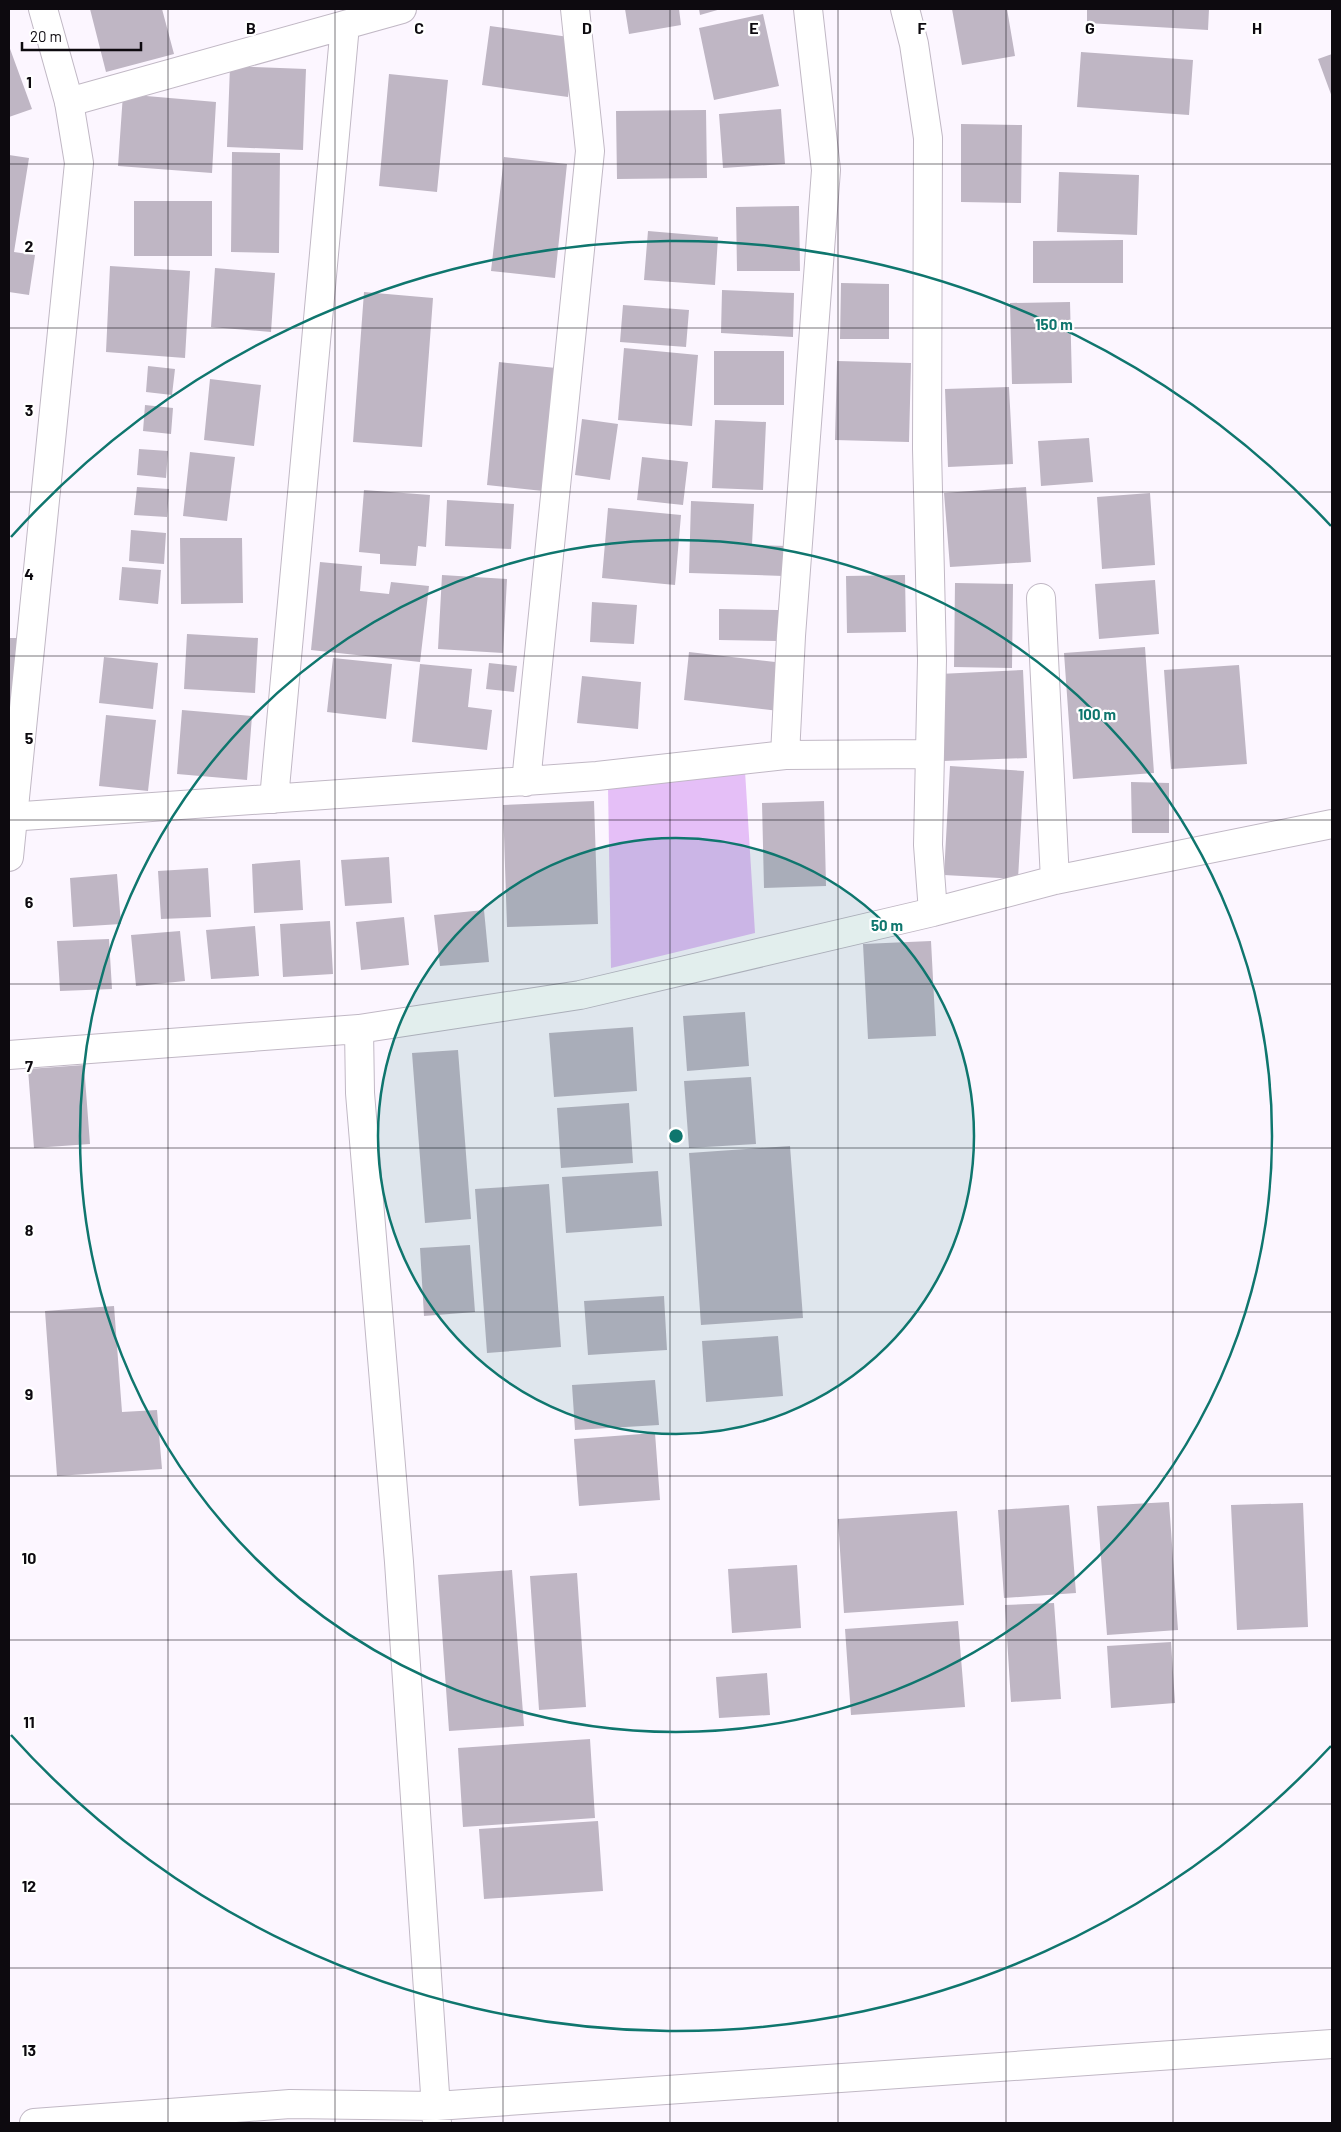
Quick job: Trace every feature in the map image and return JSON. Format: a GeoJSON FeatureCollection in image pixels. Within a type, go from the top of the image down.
{"type":"FeatureCollection","features":[{"type":"Feature","properties":{"kind":"street"},"geometry":{"type":"LineString","coordinates":[[9,857],[11,817],[79,163],[69,102],[43,9]]}},
{"type":"Feature","properties":{"kind":"street"},"geometry":{"type":"LineString","coordinates":[[69,102],[402,9]]}},
{"type":"Feature","properties":{"kind":"street"},"geometry":{"type":"LineString","coordinates":[[526,782],[590,151],[575,9]]}},
{"type":"Feature","properties":{"kind":"street"},"geometry":{"type":"LineString","coordinates":[[786,755],[791,636],[826,170],[808,9]]}},
{"type":"Feature","properties":{"kind":"street"},"geometry":{"type":"LineString","coordinates":[[905,9],[914,44],[928,138],[927,449],[932,660],[928,845],[933,912]]}},
{"type":"Feature","properties":{"kind":"street"},"geometry":{"type":"LineString","coordinates":[[274,799],[344,25]]}},
{"type":"Feature","properties":{"kind":"street"},"geometry":{"type":"LineString","coordinates":[[1041,598],[1055,880]]}},
{"type":"Feature","properties":{"kind":"street"},"geometry":{"type":"LineString","coordinates":[[11,817],[526,782],[786,755],[930,754]]}},
{"type":"Feature","properties":{"kind":"street"},"geometry":{"type":"LineString","coordinates":[[9,1055],[359,1029],[580,995],[933,912],[1055,880],[1332,824]]}},
{"type":"Feature","properties":{"kind":"street"},"geometry":{"type":"LineString","coordinates":[[359,1029],[360,1094],[400,1572],[436,2115]]}},
{"type":"Feature","properties":{"kind":"street"},"geometry":{"type":"LineString","coordinates":[[34,2123],[290,2104],[436,2115],[1332,2044]]}},
{"type":"Feature","properties":{"kind":"shaded area"},"geometry":{"type":"Polygon","coordinates":[[[745,771],[755,933],[611,968],[608,786],[745,771]]]}},
{"type":"Feature","properties":{"kind":"building"},"geometry":{"type":"Polygon","coordinates":[[[90,9],[162,9],[174,54],[106,72],[90,9]]]}},
{"type":"Feature","properties":{"kind":"building"},"geometry":{"type":"Polygon","coordinates":[[[625,9],[679,9],[681,25],[629,34],[625,9]]]}},
{"type":"Feature","properties":{"kind":"building"},"geometry":{"type":"Polygon","coordinates":[[[699,9],[721,9],[700,15],[699,9]]]}},
{"type":"Feature","properties":{"kind":"building"},"geometry":{"type":"Polygon","coordinates":[[[952,9],[1007,9],[1015,56],[962,65],[952,9]]]}},
{"type":"Feature","properties":{"kind":"building"},"geometry":{"type":"Polygon","coordinates":[[[1087,9],[1209,9],[1208,30],[1087,23],[1087,9]]]}},
{"type":"Feature","properties":{"kind":"building"},"geometry":{"type":"Polygon","coordinates":[[[763,14],[779,86],[714,100],[699,28],[763,14]]]}},
{"type":"Feature","properties":{"kind":"building"},"geometry":{"type":"Polygon","coordinates":[[[490,26],[576,38],[568,97],[482,85],[490,26]]]}},
{"type":"Feature","properties":{"kind":"building"},"geometry":{"type":"Polygon","coordinates":[[[9,46],[32,109],[9,117],[9,46]]]}},
{"type":"Feature","properties":{"kind":"building"},"geometry":{"type":"Polygon","coordinates":[[[1081,52],[1193,60],[1189,115],[1077,107],[1081,52]]]}},
{"type":"Feature","properties":{"kind":"building"},"geometry":{"type":"Polygon","coordinates":[[[1332,54],[1332,97],[1318,59],[1332,54]]]}},
{"type":"Feature","properties":{"kind":"building"},"geometry":{"type":"Polygon","coordinates":[[[230,66],[306,69],[303,150],[227,147],[230,66]]]}},
{"type":"Feature","properties":{"kind":"building"},"geometry":{"type":"Polygon","coordinates":[[[389,74],[448,80],[437,192],[379,186],[389,74]]]}},
{"type":"Feature","properties":{"kind":"building"},"geometry":{"type":"Polygon","coordinates":[[[123,94],[216,102],[212,173],[118,166],[123,94]]]}},
{"type":"Feature","properties":{"kind":"building"},"geometry":{"type":"Polygon","coordinates":[[[781,109],[785,164],[723,168],[719,114],[781,109]]]}},
{"type":"Feature","properties":{"kind":"building"},"geometry":{"type":"Polygon","coordinates":[[[706,110],[707,178],[617,179],[616,111],[706,110]]]}},
{"type":"Feature","properties":{"kind":"building"},"geometry":{"type":"Polygon","coordinates":[[[961,124],[1022,125],[1021,203],[961,202],[961,124]]]}},
{"type":"Feature","properties":{"kind":"building"},"geometry":{"type":"Polygon","coordinates":[[[232,152],[280,153],[279,253],[231,252],[232,152]]]}},
{"type":"Feature","properties":{"kind":"building"},"geometry":{"type":"Polygon","coordinates":[[[9,155],[29,158],[14,252],[35,255],[29,295],[9,292],[9,155]]]}},
{"type":"Feature","properties":{"kind":"building"},"geometry":{"type":"Polygon","coordinates":[[[504,157],[567,164],[555,278],[491,271],[504,157]]]}},
{"type":"Feature","properties":{"kind":"building"},"geometry":{"type":"Polygon","coordinates":[[[1059,172],[1139,175],[1137,235],[1057,232],[1059,172]]]}},
{"type":"Feature","properties":{"kind":"building"},"geometry":{"type":"Polygon","coordinates":[[[134,201],[212,201],[212,256],[134,256],[134,201]]]}},
{"type":"Feature","properties":{"kind":"building"},"geometry":{"type":"Polygon","coordinates":[[[799,206],[800,271],[737,271],[736,207],[799,206]]]}},
{"type":"Feature","properties":{"kind":"building"},"geometry":{"type":"Polygon","coordinates":[[[648,231],[718,237],[715,285],[644,280],[648,231]]]}},
{"type":"Feature","properties":{"kind":"building"},"geometry":{"type":"Polygon","coordinates":[[[1123,240],[1123,283],[1033,283],[1033,241],[1123,240]]]}},
{"type":"Feature","properties":{"kind":"building"},"geometry":{"type":"Polygon","coordinates":[[[110,266],[190,271],[185,358],[106,352],[110,266]]]}},
{"type":"Feature","properties":{"kind":"building"},"geometry":{"type":"Polygon","coordinates":[[[215,268],[275,273],[271,332],[211,327],[215,268]]]}},
{"type":"Feature","properties":{"kind":"building"},"geometry":{"type":"Polygon","coordinates":[[[841,283],[889,284],[889,339],[840,339],[841,283]]]}},
{"type":"Feature","properties":{"kind":"building"},"geometry":{"type":"Polygon","coordinates":[[[722,290],[794,293],[793,337],[721,333],[722,290]]]}},
{"type":"Feature","properties":{"kind":"building"},"geometry":{"type":"Polygon","coordinates":[[[364,292],[433,298],[422,447],[353,442],[364,292]]]}},
{"type":"Feature","properties":{"kind":"building"},"geometry":{"type":"Polygon","coordinates":[[[1070,302],[1072,383],[1012,384],[1010,303],[1070,302]]]}},
{"type":"Feature","properties":{"kind":"building"},"geometry":{"type":"Polygon","coordinates":[[[623,305],[689,310],[686,347],[620,342],[623,305]]]}},
{"type":"Feature","properties":{"kind":"building"},"geometry":{"type":"Polygon","coordinates":[[[624,348],[698,355],[692,426],[618,420],[624,348]]]}},
{"type":"Feature","properties":{"kind":"building"},"geometry":{"type":"Polygon","coordinates":[[[714,351],[784,351],[784,405],[714,405],[714,351]]]}},
{"type":"Feature","properties":{"kind":"building"},"geometry":{"type":"Polygon","coordinates":[[[837,361],[911,363],[909,442],[835,440],[837,361]]]}},
{"type":"Feature","properties":{"kind":"building"},"geometry":{"type":"Polygon","coordinates":[[[499,362],[556,368],[543,491],[487,485],[499,362]]]}},
{"type":"Feature","properties":{"kind":"building"},"geometry":{"type":"Polygon","coordinates":[[[148,366],[175,369],[172,395],[146,392],[148,366]]]}},
{"type":"Feature","properties":{"kind":"building"},"geometry":{"type":"Polygon","coordinates":[[[210,379],[261,385],[254,446],[204,440],[210,379]]]}},
{"type":"Feature","properties":{"kind":"building"},"geometry":{"type":"Polygon","coordinates":[[[1009,387],[1013,464],[948,467],[945,389],[1009,387]]]}},
{"type":"Feature","properties":{"kind":"building"},"geometry":{"type":"Polygon","coordinates":[[[145,405],[173,408],[171,434],[143,431],[145,405]]]}},
{"type":"Feature","properties":{"kind":"building"},"geometry":{"type":"Polygon","coordinates":[[[582,419],[618,424],[610,480],[575,475],[582,419]]]}},
{"type":"Feature","properties":{"kind":"building"},"geometry":{"type":"Polygon","coordinates":[[[715,420],[766,422],[763,490],[712,488],[715,420]]]}},
{"type":"Feature","properties":{"kind":"building"},"geometry":{"type":"Polygon","coordinates":[[[1089,438],[1093,482],[1041,486],[1038,441],[1089,438]]]}},
{"type":"Feature","properties":{"kind":"building"},"geometry":{"type":"Polygon","coordinates":[[[139,449],[168,451],[166,478],[137,475],[139,449]]]}},
{"type":"Feature","properties":{"kind":"building"},"geometry":{"type":"Polygon","coordinates":[[[190,452],[235,457],[227,521],[183,516],[190,452]]]}},
{"type":"Feature","properties":{"kind":"building"},"geometry":{"type":"Polygon","coordinates":[[[642,457],[688,462],[683,505],[637,500],[642,457]]]}},
{"type":"Feature","properties":{"kind":"building"},"geometry":{"type":"Polygon","coordinates":[[[137,487],[169,489],[167,517],[134,515],[137,487]]]}},
{"type":"Feature","properties":{"kind":"building"},"geometry":{"type":"Polygon","coordinates":[[[1026,487],[1031,562],[950,567],[944,493],[1026,487]]]}},
{"type":"Feature","properties":{"kind":"building"},"geometry":{"type":"Polygon","coordinates":[[[364,490],[430,495],[426,547],[418,546],[416,566],[380,564],[380,554],[359,552],[364,490]]]}},
{"type":"Feature","properties":{"kind":"building"},"geometry":{"type":"Polygon","coordinates":[[[1150,493],[1155,565],[1102,569],[1097,497],[1150,493]]]}},
{"type":"Feature","properties":{"kind":"building"},"geometry":{"type":"Polygon","coordinates":[[[447,500],[514,504],[511,549],[445,546],[447,500]]]}},
{"type":"Feature","properties":{"kind":"building"},"geometry":{"type":"Polygon","coordinates":[[[691,501],[754,504],[752,545],[786,546],[784,576],[689,573],[691,501]]]}},
{"type":"Feature","properties":{"kind":"building"},"geometry":{"type":"Polygon","coordinates":[[[608,508],[681,515],[675,585],[602,578],[608,508]]]}},
{"type":"Feature","properties":{"kind":"building"},"geometry":{"type":"Polygon","coordinates":[[[131,530],[166,533],[164,564],[129,561],[131,530]]]}},
{"type":"Feature","properties":{"kind":"building"},"geometry":{"type":"Polygon","coordinates":[[[180,538],[242,538],[243,603],[181,604],[180,538]]]}},
{"type":"Feature","properties":{"kind":"building"},"geometry":{"type":"Polygon","coordinates":[[[320,562],[362,566],[360,591],[389,594],[391,582],[429,586],[420,662],[311,650],[320,562]]]}},
{"type":"Feature","properties":{"kind":"building"},"geometry":{"type":"Polygon","coordinates":[[[122,567],[161,570],[158,604],[119,600],[122,567]]]}},
{"type":"Feature","properties":{"kind":"building"},"geometry":{"type":"Polygon","coordinates":[[[442,575],[507,579],[503,653],[438,649],[442,575]]]}},
{"type":"Feature","properties":{"kind":"building"},"geometry":{"type":"Polygon","coordinates":[[[905,575],[906,632],[847,633],[846,576],[905,575]]]}},
{"type":"Feature","properties":{"kind":"building"},"geometry":{"type":"Polygon","coordinates":[[[1155,580],[1159,634],[1099,639],[1095,584],[1155,580]]]}},
{"type":"Feature","properties":{"kind":"building"},"geometry":{"type":"Polygon","coordinates":[[[955,583],[1013,584],[1012,668],[954,667],[955,583]]]}},
{"type":"Feature","properties":{"kind":"building"},"geometry":{"type":"Polygon","coordinates":[[[592,602],[637,605],[634,644],[590,642],[592,602]]]}},
{"type":"Feature","properties":{"kind":"building"},"geometry":{"type":"Polygon","coordinates":[[[719,609],[778,610],[778,641],[719,640],[719,609]]]}},
{"type":"Feature","properties":{"kind":"building"},"geometry":{"type":"Polygon","coordinates":[[[187,634],[258,638],[255,693],[184,689],[187,634]]]}},
{"type":"Feature","properties":{"kind":"building"},"geometry":{"type":"Polygon","coordinates":[[[9,638],[17,638],[10,766],[9,766],[9,638]]]}},
{"type":"Feature","properties":{"kind":"building"},"geometry":{"type":"Polygon","coordinates":[[[1145,647],[1154,773],[1073,779],[1064,653],[1145,647]]]}},
{"type":"Feature","properties":{"kind":"building"},"geometry":{"type":"Polygon","coordinates":[[[689,652],[784,663],[779,711],[684,700],[689,652]]]}},
{"type":"Feature","properties":{"kind":"building"},"geometry":{"type":"Polygon","coordinates":[[[104,657],[158,663],[153,709],[99,703],[104,657]]]}},
{"type":"Feature","properties":{"kind":"building"},"geometry":{"type":"Polygon","coordinates":[[[333,658],[392,664],[386,719],[327,712],[333,658]]]}},
{"type":"Feature","properties":{"kind":"building"},"geometry":{"type":"Polygon","coordinates":[[[489,663],[517,666],[514,692],[486,689],[489,663]]]}},
{"type":"Feature","properties":{"kind":"building"},"geometry":{"type":"Polygon","coordinates":[[[420,664],[472,669],[468,707],[492,710],[487,750],[412,742],[420,664]]]}},
{"type":"Feature","properties":{"kind":"building"},"geometry":{"type":"Polygon","coordinates":[[[1239,665],[1247,764],[1171,769],[1164,670],[1239,665]]]}},
{"type":"Feature","properties":{"kind":"building"},"geometry":{"type":"Polygon","coordinates":[[[1023,670],[1027,758],[943,761],[939,674],[1023,670]]]}},
{"type":"Feature","properties":{"kind":"building"},"geometry":{"type":"Polygon","coordinates":[[[582,676],[641,682],[638,729],[577,723],[582,676]]]}},
{"type":"Feature","properties":{"kind":"building"},"geometry":{"type":"Polygon","coordinates":[[[182,710],[252,716],[247,780],[177,774],[182,710]]]}},
{"type":"Feature","properties":{"kind":"building"},"geometry":{"type":"Polygon","coordinates":[[[106,715],[156,720],[148,791],[99,786],[106,715]]]}},
{"type":"Feature","properties":{"kind":"building"},"geometry":{"type":"Polygon","coordinates":[[[950,766],[1024,771],[1018,879],[944,875],[950,766]]]}},
{"type":"Feature","properties":{"kind":"building"},"geometry":{"type":"Polygon","coordinates":[[[1131,782],[1169,783],[1169,833],[1132,833],[1131,782]]]}},
{"type":"Feature","properties":{"kind":"building"},"geometry":{"type":"Polygon","coordinates":[[[594,801],[598,924],[507,927],[503,805],[594,801]]]}},
{"type":"Feature","properties":{"kind":"building"},"geometry":{"type":"Polygon","coordinates":[[[824,801],[826,886],[764,888],[762,803],[824,801]]]}},
{"type":"Feature","properties":{"kind":"building"},"geometry":{"type":"Polygon","coordinates":[[[389,857],[392,903],[345,906],[341,860],[389,857]]]}},
{"type":"Feature","properties":{"kind":"building"},"geometry":{"type":"Polygon","coordinates":[[[300,860],[303,910],[254,913],[252,864],[300,860]]]}},
{"type":"Feature","properties":{"kind":"building"},"geometry":{"type":"Polygon","coordinates":[[[208,868],[211,917],[161,919],[158,871],[208,868]]]}},
{"type":"Feature","properties":{"kind":"building"},"geometry":{"type":"Polygon","coordinates":[[[117,874],[121,924],[73,927],[70,878],[117,874]]]}},
{"type":"Feature","properties":{"kind":"building"},"geometry":{"type":"Polygon","coordinates":[[[484,910],[489,962],[440,966],[434,915],[484,910]]]}},
{"type":"Feature","properties":{"kind":"building"},"geometry":{"type":"Polygon","coordinates":[[[404,917],[409,965],[361,970],[356,922],[404,917]]]}},
{"type":"Feature","properties":{"kind":"building"},"geometry":{"type":"Polygon","coordinates":[[[330,921],[333,974],[283,977],[280,924],[330,921]]]}},
{"type":"Feature","properties":{"kind":"building"},"geometry":{"type":"Polygon","coordinates":[[[255,926],[259,976],[211,979],[206,930],[255,926]]]}},
{"type":"Feature","properties":{"kind":"building"},"geometry":{"type":"Polygon","coordinates":[[[180,931],[185,981],[136,986],[131,935],[180,931]]]}},
{"type":"Feature","properties":{"kind":"building"},"geometry":{"type":"Polygon","coordinates":[[[109,939],[112,989],[60,991],[57,941],[109,939]]]}},
{"type":"Feature","properties":{"kind":"building"},"geometry":{"type":"Polygon","coordinates":[[[931,941],[936,1036],[868,1039],[863,944],[931,941]]]}},
{"type":"Feature","properties":{"kind":"building"},"geometry":{"type":"Polygon","coordinates":[[[745,1012],[749,1066],[687,1071],[683,1016],[745,1012]]]}},
{"type":"Feature","properties":{"kind":"building"},"geometry":{"type":"Polygon","coordinates":[[[633,1027],[637,1091],[554,1097],[549,1033],[633,1027]]]}},
{"type":"Feature","properties":{"kind":"building"},"geometry":{"type":"Polygon","coordinates":[[[458,1050],[471,1219],[425,1223],[412,1053],[458,1050]]]}},
{"type":"Feature","properties":{"kind":"building"},"geometry":{"type":"Polygon","coordinates":[[[84,1065],[90,1144],[34,1148],[28,1069],[84,1065]]]}},
{"type":"Feature","properties":{"kind":"building"},"geometry":{"type":"Polygon","coordinates":[[[751,1077],[756,1144],[689,1148],[684,1081],[751,1077]]]}},
{"type":"Feature","properties":{"kind":"building"},"geometry":{"type":"Polygon","coordinates":[[[629,1103],[633,1163],[561,1168],[557,1108],[629,1103]]]}},
{"type":"Feature","properties":{"kind":"building"},"geometry":{"type":"Polygon","coordinates":[[[790,1146],[803,1318],[701,1325],[689,1153],[790,1146]]]}},
{"type":"Feature","properties":{"kind":"building"},"geometry":{"type":"Polygon","coordinates":[[[658,1171],[662,1226],[566,1233],[562,1177],[658,1171]]]}},
{"type":"Feature","properties":{"kind":"building"},"geometry":{"type":"Polygon","coordinates":[[[549,1184],[561,1347],[487,1353],[475,1189],[549,1184]]]}},
{"type":"Feature","properties":{"kind":"building"},"geometry":{"type":"Polygon","coordinates":[[[470,1245],[475,1312],[424,1316],[420,1248],[470,1245]]]}},
{"type":"Feature","properties":{"kind":"building"},"geometry":{"type":"Polygon","coordinates":[[[664,1296],[667,1350],[588,1355],[584,1301],[664,1296]]]}},
{"type":"Feature","properties":{"kind":"building"},"geometry":{"type":"Polygon","coordinates":[[[114,1306],[122,1412],[157,1410],[162,1469],[57,1476],[45,1311],[114,1306]]]}},
{"type":"Feature","properties":{"kind":"building"},"geometry":{"type":"Polygon","coordinates":[[[778,1336],[783,1396],[706,1402],[702,1341],[778,1336]]]}},
{"type":"Feature","properties":{"kind":"building"},"geometry":{"type":"Polygon","coordinates":[[[655,1380],[659,1425],[575,1430],[572,1385],[655,1380]]]}},
{"type":"Feature","properties":{"kind":"building"},"geometry":{"type":"Polygon","coordinates":[[[655,1433],[660,1500],[579,1506],[574,1439],[655,1433]]]}},
{"type":"Feature","properties":{"kind":"building"},"geometry":{"type":"Polygon","coordinates":[[[1169,1502],[1178,1630],[1107,1635],[1097,1506],[1169,1502]]]}},
{"type":"Feature","properties":{"kind":"building"},"geometry":{"type":"Polygon","coordinates":[[[1303,1503],[1308,1627],[1237,1630],[1231,1505],[1303,1503]]]}},
{"type":"Feature","properties":{"kind":"building"},"geometry":{"type":"Polygon","coordinates":[[[1069,1505],[1076,1593],[1004,1598],[998,1510],[1069,1505]]]}},
{"type":"Feature","properties":{"kind":"building"},"geometry":{"type":"Polygon","coordinates":[[[957,1511],[964,1605],[844,1613],[838,1519],[957,1511]]]}},
{"type":"Feature","properties":{"kind":"building"},"geometry":{"type":"Polygon","coordinates":[[[797,1565],[801,1628],[732,1633],[728,1569],[797,1565]]]}},
{"type":"Feature","properties":{"kind":"building"},"geometry":{"type":"Polygon","coordinates":[[[512,1570],[524,1726],[449,1731],[438,1575],[512,1570]]]}},
{"type":"Feature","properties":{"kind":"building"},"geometry":{"type":"Polygon","coordinates":[[[577,1573],[586,1707],[539,1710],[530,1576],[577,1573]]]}},
{"type":"Feature","properties":{"kind":"building"},"geometry":{"type":"Polygon","coordinates":[[[1054,1603],[1061,1699],[1011,1702],[1005,1605],[1054,1603]]]}},
{"type":"Feature","properties":{"kind":"building"},"geometry":{"type":"Polygon","coordinates":[[[958,1621],[965,1707],[851,1715],[845,1629],[958,1621]]]}},
{"type":"Feature","properties":{"kind":"building"},"geometry":{"type":"Polygon","coordinates":[[[1171,1642],[1175,1703],[1111,1708],[1107,1646],[1171,1642]]]}},
{"type":"Feature","properties":{"kind":"building"},"geometry":{"type":"Polygon","coordinates":[[[767,1673],[770,1715],[719,1718],[716,1677],[767,1673]]]}},
{"type":"Feature","properties":{"kind":"building"},"geometry":{"type":"Polygon","coordinates":[[[590,1739],[595,1818],[463,1827],[458,1748],[590,1739]]]}},
{"type":"Feature","properties":{"kind":"building"},"geometry":{"type":"Polygon","coordinates":[[[598,1821],[603,1891],[484,1899],[479,1829],[598,1821]]]}}]}
